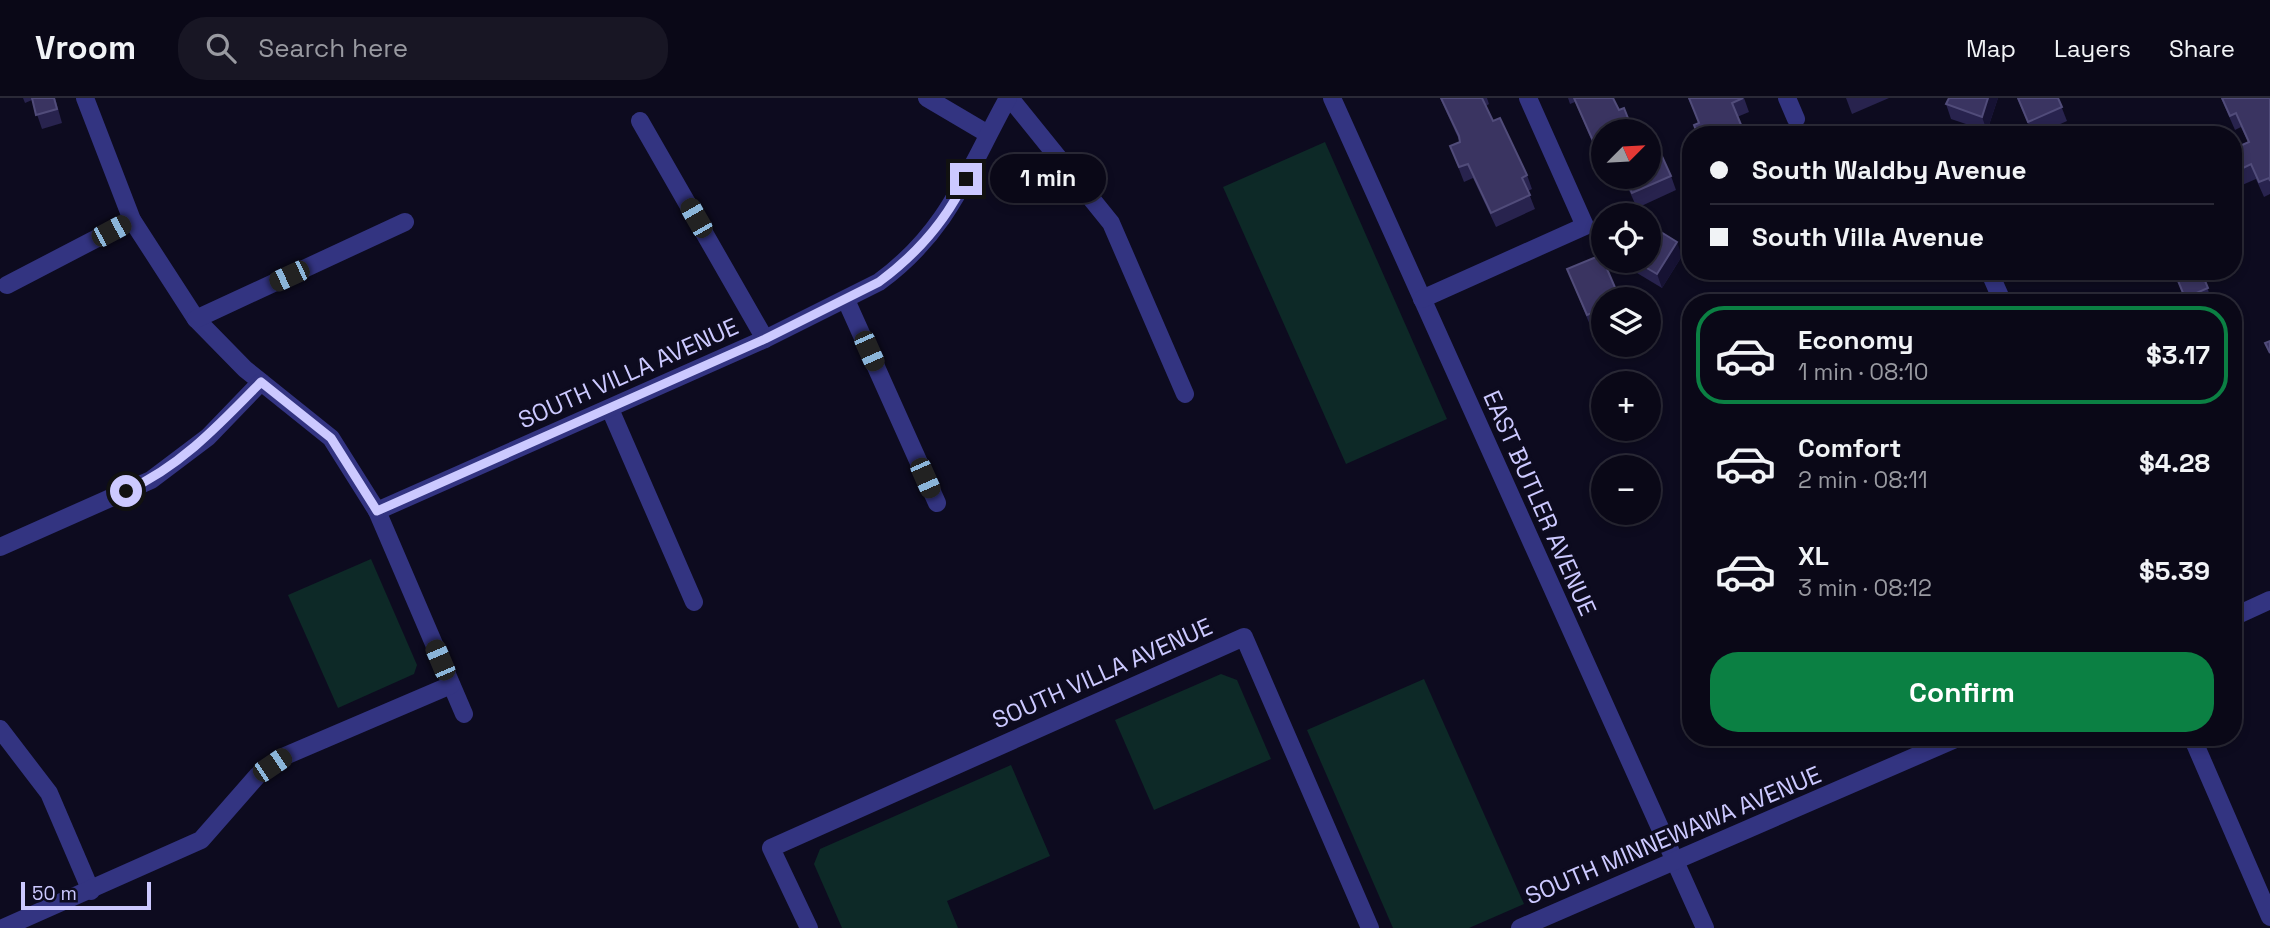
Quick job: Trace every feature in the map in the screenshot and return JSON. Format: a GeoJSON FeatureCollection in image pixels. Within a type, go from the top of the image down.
{"type":"FeatureCollection","features":[{"type":"Feature","properties":{"kind":"street"},"geometry":{"type":"LineString","coordinates":[[927,98],[988,134]]}},
{"type":"Feature","properties":{"kind":"street"},"geometry":{"type":"LineString","coordinates":[[1009,98],[1111,223],[1185,394]]}},
{"type":"Feature","properties":{"kind":"street","name":"SOUTH VILLA AVENUE"},"geometry":{"type":"LineString","coordinates":[[377,511],[765,339],[846,300],[897,269],[941,223],[955,202],[1009,98]]}},
{"type":"Feature","properties":{"kind":"street","name":"EAST BUTLER AVENUE"},"geometry":{"type":"LineString","coordinates":[[1332,98],[1705,928]]}},
{"type":"Feature","properties":{"kind":"street"},"geometry":{"type":"LineString","coordinates":[[1422,299],[1585,226],[1528,98]]}},
{"type":"Feature","properties":{"kind":"street"},"geometry":{"type":"LineString","coordinates":[[1787,98],[1796,119]]}},
{"type":"Feature","properties":{"kind":"street"},"geometry":{"type":"LineString","coordinates":[[87,99],[132,220],[196,319],[261,382],[331,438],[377,511],[464,714]]}},
{"type":"Feature","properties":{"kind":"street"},"geometry":{"type":"LineString","coordinates":[[640,121],[765,339]]}},
{"type":"Feature","properties":{"kind":"street"},"geometry":{"type":"LineString","coordinates":[[7,285],[132,220]]}},
{"type":"Feature","properties":{"kind":"street"},"geometry":{"type":"LineString","coordinates":[[196,319],[405,222]]}},
{"type":"Feature","properties":{"kind":"street"},"geometry":{"type":"LineString","coordinates":[[846,300],[937,503]]}},
{"type":"Feature","properties":{"kind":"street"},"geometry":{"type":"LineString","coordinates":[[0,547],[151,480],[208,437],[261,382]]}},
{"type":"Feature","properties":{"kind":"street"},"geometry":{"type":"LineString","coordinates":[[610,409],[694,602]]}},
{"type":"Feature","properties":{"kind":"street"},"geometry":{"type":"LineString","coordinates":[[2242,613],[2270,600]]}},
{"type":"Feature","properties":{"kind":"street","name":"SOUTH VILLA AVENUE"},"geometry":{"type":"LineString","coordinates":[[809,928],[771,848],[1244,637],[1370,928]]}},
{"type":"Feature","properties":{"kind":"street"},"geometry":{"type":"LineString","coordinates":[[3,928],[201,840],[258,775],[285,756],[451,685]]}},
{"type":"Feature","properties":{"kind":"street"},"geometry":{"type":"LineString","coordinates":[[0,729],[50,793],[91,891]]}},
{"type":"Feature","properties":{"kind":"street","name":"SOUTH MINNEWAWA AVENUE"},"geometry":{"type":"LineString","coordinates":[[1520,928],[1939,746]]}},
{"type":"Feature","properties":{"kind":"street"},"geometry":{"type":"LineString","coordinates":[[2196,746],[2270,917]]}},
{"type":"Feature","properties":{"kind":"green space"},"geometry":{"type":"Polygon","coordinates":[[[1325,142],[1447,419],[1346,464],[1223,187],[1325,142]]]}},
{"type":"Feature","properties":{"kind":"green space"},"geometry":{"type":"Polygon","coordinates":[[[371,559],[417,665],[414,674],[338,708],[288,595],[371,559]]]}},
{"type":"Feature","properties":{"kind":"green space"},"geometry":{"type":"Polygon","coordinates":[[[1221,674],[1237,680],[1271,759],[1154,810],[1115,720],[1221,674]]]}},
{"type":"Feature","properties":{"kind":"green space"},"geometry":{"type":"Polygon","coordinates":[[[1424,679],[1524,904],[1469,928],[1393,928],[1307,730],[1424,679]]]}},
{"type":"Feature","properties":{"kind":"green space"},"geometry":{"type":"Polygon","coordinates":[[[1011,765],[1050,856],[947,901],[958,928],[842,928],[814,864],[820,849],[1011,765]]]}},
{"type":"Feature","properties":{"kind":"building"},"geometry":{"type":"Polygon","coordinates":[[[32,98],[54,98],[57,109],[36,115],[32,98]]]}},
{"type":"Feature","properties":{"kind":"building"},"geometry":{"type":"Polygon","coordinates":[[[1441,98],[1482,98],[1493,121],[1500,118],[1527,175],[1522,178],[1530,195],[1491,213],[1468,164],[1459,167],[1450,146],[1460,142],[1459,136],[1441,98]]]}},
{"type":"Feature","properties":{"kind":"building"},"geometry":{"type":"Polygon","coordinates":[[[1574,98],[1613,98],[1619,110],[1624,108],[1628,119],[1591,119],[1591,136],[1574,98]]]}},
{"type":"Feature","properties":{"kind":"building"},"geometry":{"type":"Polygon","coordinates":[[[1689,98],[1743,98],[1732,103],[1742,126],[1694,126],[1699,123],[1689,98]]]}},
{"type":"Feature","properties":{"kind":"building"},"geometry":{"type":"Polygon","coordinates":[[[1949,98],[1988,98],[1982,117],[1946,104],[1949,98]]]}},
{"type":"Feature","properties":{"kind":"building"},"geometry":{"type":"Polygon","coordinates":[[[2018,98],[2058,98],[2062,107],[2028,122],[2018,98]]]}},
{"type":"Feature","properties":{"kind":"building"},"geometry":{"type":"Polygon","coordinates":[[[2222,98],[2270,98],[2270,181],[2269,178],[2259,182],[2251,164],[2242,168],[2242,145],[2249,142],[2236,113],[2230,116],[2222,98]]]}},
{"type":"Feature","properties":{"kind":"building"},"geometry":{"type":"Polygon","coordinates":[[[1661,154],[1671,176],[1661,180],[1661,154]]]}},
{"type":"Feature","properties":{"kind":"building"},"geometry":{"type":"Polygon","coordinates":[[[1661,232],[1677,242],[1661,268],[1661,232]]]}},
{"type":"Feature","properties":{"kind":"building"},"geometry":{"type":"Polygon","coordinates":[[[1591,259],[1591,273],[1609,273],[1615,287],[1591,287],[1591,314],[1587,315],[1567,269],[1591,259]]]}},
{"type":"Feature","properties":{"kind":"building"},"geometry":{"type":"Polygon","coordinates":[[[2178,280],[2205,280],[2208,288],[2194,294],[2183,294],[2178,280]]]}},
{"type":"Feature","properties":{"kind":"route"},"geometry":{"type":"LineString","coordinates":[[126,491],[151,480],[208,437],[261,382],[331,438],[377,511],[765,339],[879,282],[897,269],[941,223],[966,179]]}}]}
